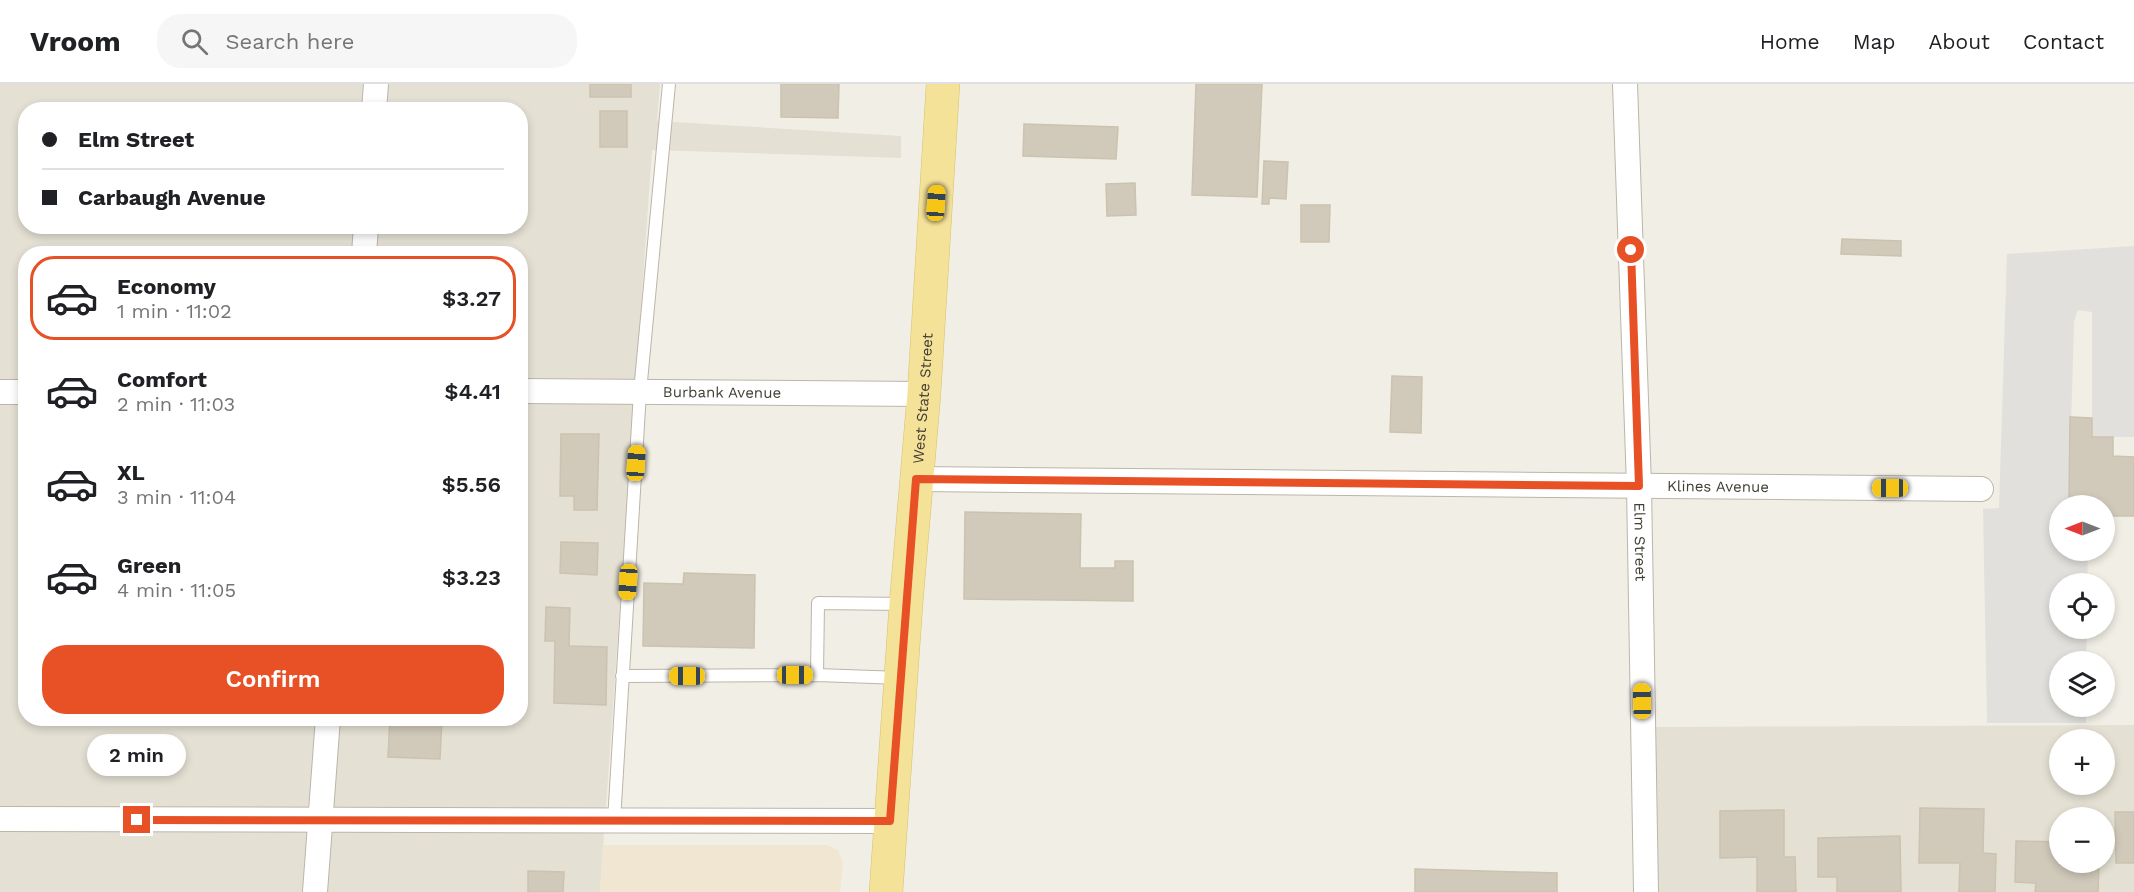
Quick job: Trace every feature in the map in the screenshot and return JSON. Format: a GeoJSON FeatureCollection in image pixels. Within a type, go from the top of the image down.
{"type":"FeatureCollection","features":[{"type":"Feature","properties":{"kind":"main road","name":"West State Street"},"geometry":{"type":"LineString","coordinates":[[886,892],[906,604],[924,394],[943,84]]}},
{"type":"Feature","properties":{"kind":"street"},"geometry":{"type":"LineString","coordinates":[[374,102],[375,84]]}},
{"type":"Feature","properties":{"kind":"street","name":"Elm Street"},"geometry":{"type":"LineString","coordinates":[[1625,84],[1639,486],[1646,892]]}},
{"type":"Feature","properties":{"kind":"street","name":"Burbank Avenue"},"geometry":{"type":"LineString","coordinates":[[528,391],[924,394]]}},
{"type":"Feature","properties":{"kind":"street"},"geometry":{"type":"LineString","coordinates":[[0,392],[18,392]]}},
{"type":"Feature","properties":{"kind":"street","name":"Klines Avenue"},"geometry":{"type":"LineString","coordinates":[[916,479],[1981,489]]}},
{"type":"Feature","properties":{"kind":"street"},"geometry":{"type":"LineString","coordinates":[[315,892],[327,726]]}},
{"type":"Feature","properties":{"kind":"street"},"geometry":{"type":"LineString","coordinates":[[0,819],[890,821]]}},
{"type":"Feature","properties":{"kind":"lane"},"geometry":{"type":"LineString","coordinates":[[614,821],[640,392],[669,84]]}},
{"type":"Feature","properties":{"kind":"lane"},"geometry":{"type":"LineString","coordinates":[[817,675],[818,603],[906,604]]}},
{"type":"Feature","properties":{"kind":"lane"},"geometry":{"type":"LineString","coordinates":[[622,676],[817,675],[901,678]]}},
{"type":"Feature","properties":{"kind":"shaded area"},"geometry":{"type":"Polygon","coordinates":[[[0,84],[660,84],[657,121],[901,136],[901,158],[652,150],[600,892],[0,892],[0,84]]]}},
{"type":"Feature","properties":{"kind":"shaded area"},"geometry":{"type":"Polygon","coordinates":[[[2134,246],[2134,437],[2092,437],[2092,312],[2078,310],[2074,321],[2069,495],[2049,495],[2049,561],[2088,561],[2087,573],[2049,573],[2049,639],[2087,639],[2086,651],[2049,651],[2049,717],[2086,717],[2086,723],[1987,723],[1983,509],[1999,508],[2007,254],[2134,246]]]}},
{"type":"Feature","properties":{"kind":"shaded area"},"geometry":{"type":"Polygon","coordinates":[[[2134,725],[2134,892],[1650,892],[1651,727],[2134,725]]]}},
{"type":"Feature","properties":{"kind":"shaded area"},"geometry":{"type":"Polygon","coordinates":[[[603,845],[827,845],[838,850],[843,864],[840,892],[600,892],[603,845]]]}},
{"type":"Feature","properties":{"kind":"building"},"geometry":{"type":"Polygon","coordinates":[[[590,84],[631,84],[631,97],[590,97],[590,84]]]}},
{"type":"Feature","properties":{"kind":"building"},"geometry":{"type":"Polygon","coordinates":[[[781,84],[839,84],[838,118],[781,117],[781,84]]]}},
{"type":"Feature","properties":{"kind":"building"},"geometry":{"type":"Polygon","coordinates":[[[1196,84],[1262,84],[1257,197],[1192,195],[1196,84]]]}},
{"type":"Feature","properties":{"kind":"building"},"geometry":{"type":"Polygon","coordinates":[[[600,111],[627,111],[627,147],[600,147],[600,111]]]}},
{"type":"Feature","properties":{"kind":"building"},"geometry":{"type":"Polygon","coordinates":[[[1024,124],[1118,127],[1116,159],[1023,156],[1024,124]]]}},
{"type":"Feature","properties":{"kind":"building"},"geometry":{"type":"Polygon","coordinates":[[[1264,161],[1288,162],[1286,199],[1269,198],[1269,204],[1262,204],[1264,161]]]}},
{"type":"Feature","properties":{"kind":"building"},"geometry":{"type":"Polygon","coordinates":[[[1135,183],[1136,215],[1107,216],[1106,184],[1135,183]]]}},
{"type":"Feature","properties":{"kind":"building"},"geometry":{"type":"Polygon","coordinates":[[[1301,205],[1330,205],[1329,242],[1301,242],[1301,205]]]}},
{"type":"Feature","properties":{"kind":"building"},"geometry":{"type":"Polygon","coordinates":[[[1842,239],[1901,241],[1901,256],[1841,254],[1842,239]]]}},
{"type":"Feature","properties":{"kind":"building"},"geometry":{"type":"Polygon","coordinates":[[[1392,376],[1422,377],[1421,433],[1390,432],[1392,376]]]}},
{"type":"Feature","properties":{"kind":"building"},"geometry":{"type":"Polygon","coordinates":[[[2070,417],[2092,418],[2092,437],[2113,437],[2113,456],[2134,457],[2134,516],[2115,516],[2115,495],[2069,495],[2070,417]]]}},
{"type":"Feature","properties":{"kind":"building"},"geometry":{"type":"Polygon","coordinates":[[[561,434],[599,434],[597,510],[574,510],[574,496],[560,496],[561,434]]]}},
{"type":"Feature","properties":{"kind":"building"},"geometry":{"type":"Polygon","coordinates":[[[965,512],[1081,514],[1080,568],[1115,568],[1115,561],[1133,561],[1133,601],[964,599],[965,512]]]}},
{"type":"Feature","properties":{"kind":"building"},"geometry":{"type":"Polygon","coordinates":[[[561,542],[598,543],[597,575],[560,573],[561,542]]]}},
{"type":"Feature","properties":{"kind":"building"},"geometry":{"type":"Polygon","coordinates":[[[684,573],[755,575],[754,648],[643,646],[644,583],[683,584],[684,573]]]}},
{"type":"Feature","properties":{"kind":"building"},"geometry":{"type":"Polygon","coordinates":[[[546,607],[570,608],[569,646],[607,647],[606,705],[554,703],[555,641],[545,641],[546,607]]]}},
{"type":"Feature","properties":{"kind":"building"},"geometry":{"type":"Polygon","coordinates":[[[390,726],[442,726],[440,759],[388,757],[390,726]]]}},
{"type":"Feature","properties":{"kind":"building"},"geometry":{"type":"Polygon","coordinates":[[[1920,808],[1984,809],[1983,853],[1996,854],[1995,892],[1959,892],[1960,863],[1919,863],[1920,808]]]}},
{"type":"Feature","properties":{"kind":"building"},"geometry":{"type":"Polygon","coordinates":[[[1784,810],[1784,857],[1795,857],[1796,892],[1757,892],[1757,857],[1720,858],[1720,811],[1784,810]]]}},
{"type":"Feature","properties":{"kind":"building"},"geometry":{"type":"Polygon","coordinates":[[[2115,812],[2134,812],[2134,863],[2116,863],[2115,812]]]}},
{"type":"Feature","properties":{"kind":"building"},"geometry":{"type":"Polygon","coordinates":[[[1900,836],[1901,892],[1837,892],[1837,877],[1818,877],[1818,838],[1900,836]]]}},
{"type":"Feature","properties":{"kind":"building"},"geometry":{"type":"Polygon","coordinates":[[[2016,841],[2049,842],[2049,873],[2099,873],[2098,892],[2035,892],[2036,883],[2015,882],[2016,841]]]}},
{"type":"Feature","properties":{"kind":"building"},"geometry":{"type":"Polygon","coordinates":[[[1415,869],[1557,873],[1557,892],[1415,892],[1415,869]]]}},
{"type":"Feature","properties":{"kind":"building"},"geometry":{"type":"Polygon","coordinates":[[[528,871],[564,872],[563,892],[528,892],[528,871]]]}},
{"type":"Feature","properties":{"kind":"route"},"geometry":{"type":"LineString","coordinates":[[137,820],[890,821],[916,479],[1639,486],[1631,250]]}}]}
